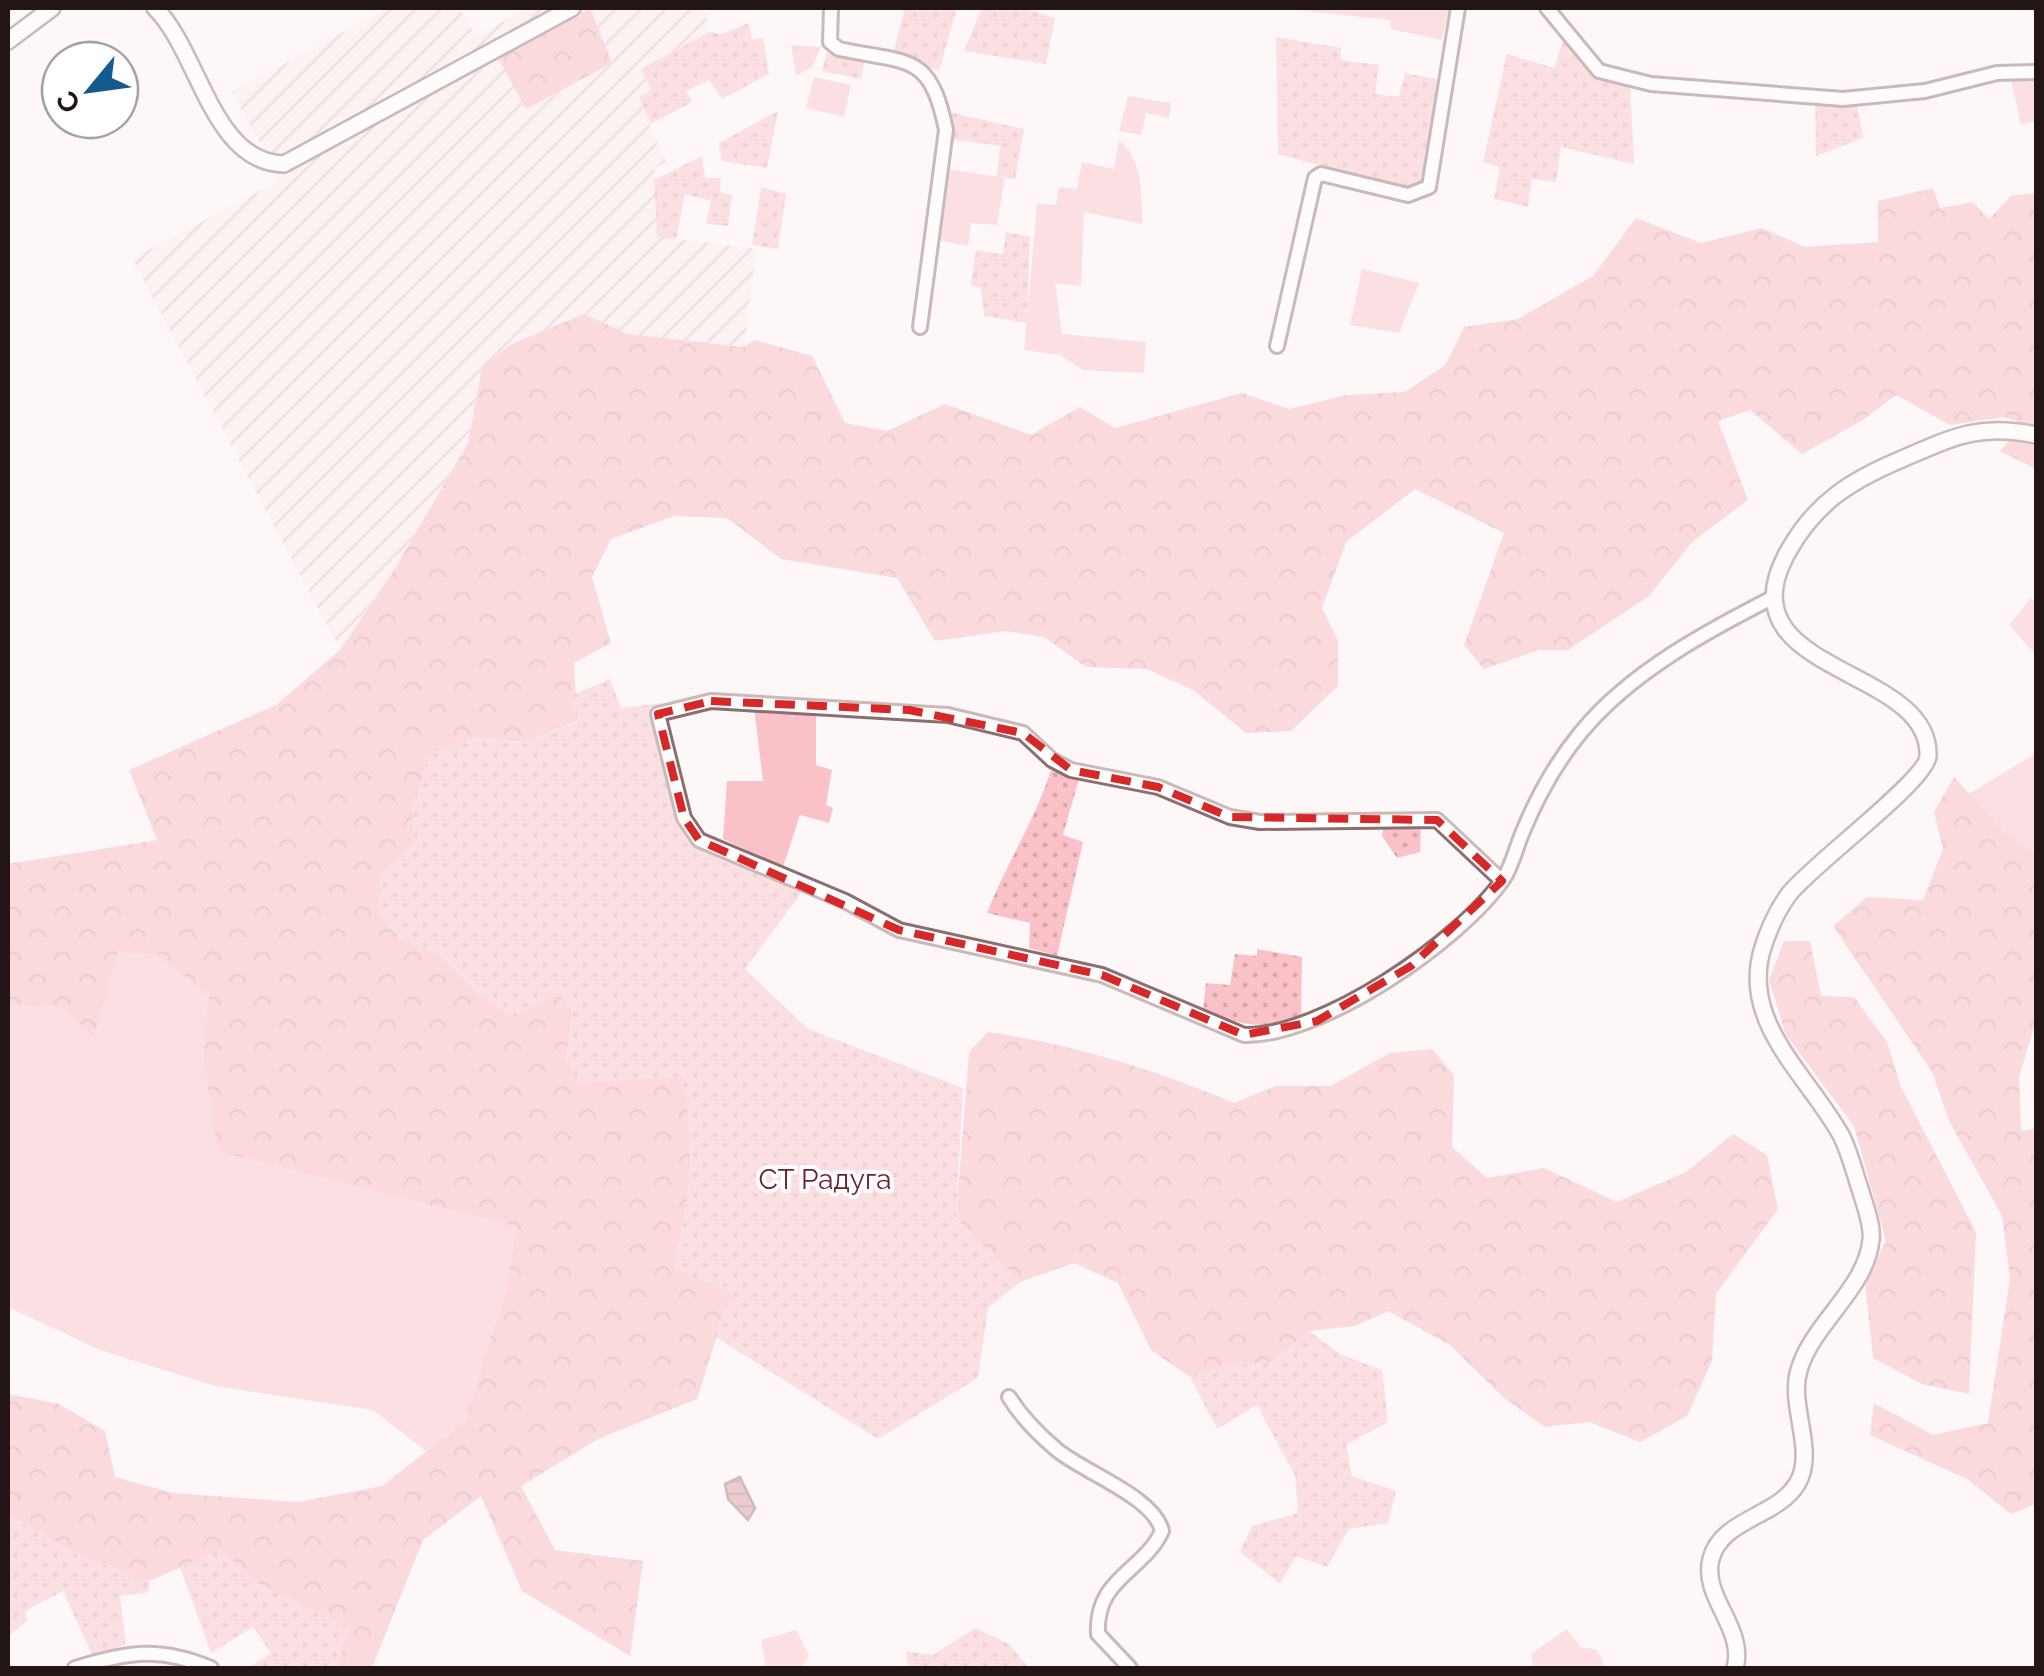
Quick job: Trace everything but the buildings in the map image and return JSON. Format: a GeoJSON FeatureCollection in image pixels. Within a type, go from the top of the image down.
{"type":"FeatureCollection","features":[{"type":"Feature","properties":{"kind":"street"},"geometry":{"type":"LineString","coordinates":[[8,41],[52,8]]}},
{"type":"Feature","properties":{"kind":"street"},"geometry":{"type":"LineString","coordinates":[[155,8],[233,140],[265,164],[284,164],[572,8]]}},
{"type":"Feature","properties":{"kind":"street"},"geometry":{"type":"LineString","coordinates":[[832,8],[830,42],[839,49],[919,66],[933,80],[940,99],[946,130],[920,327]]}},
{"type":"Feature","properties":{"kind":"street"},"geometry":{"type":"LineString","coordinates":[[1277,346],[1315,178],[1322,174],[1408,195],[1429,187],[1458,8]]}},
{"type":"Feature","properties":{"kind":"street"},"geometry":{"type":"LineString","coordinates":[[1548,8],[1599,72],[1651,84],[1843,100],[1925,92],[1997,73],[2036,72]]}},
{"type":"Feature","properties":{"kind":"street"},"geometry":{"type":"LineString","coordinates":[[1736,1668],[1738,1647],[1716,1594],[1710,1560],[1724,1536],[1782,1500],[1799,1482],[1804,1452],[1796,1398],[1800,1364],[1860,1271],[1871,1240],[1866,1207],[1843,1138],[1767,1022],[1756,984],[1760,960],[1766,936],[1790,894],[1852,832],[1902,794],[1924,771],[1928,757],[1926,742],[1908,712],[1790,636],[1774,597],[1780,569],[1800,529],[1838,490],[1968,431],[2003,428],[2036,434]]}},
{"type":"Feature","properties":{"kind":"street"},"geometry":{"type":"LineString","coordinates":[[1502,881],[1436,820],[1275,822],[1230,817],[1131,779],[1071,770],[1052,760],[1023,733],[948,715],[718,702],[658,714],[684,818],[699,840],[845,901],[899,930],[1102,975],[1244,1035],[1270,1036],[1317,1021],[1411,966],[1502,881],[1542,786],[1608,703],[1711,630],[1774,597]]}},
{"type":"Feature","properties":{"kind":"street"},"geometry":{"type":"LineString","coordinates":[[1008,1397],[1022,1418],[1058,1451],[1141,1502],[1160,1521],[1162,1531],[1158,1540],[1120,1575],[1096,1611],[1098,1634],[1130,1668]]}},
{"type":"Feature","properties":{"kind":"street"},"geometry":{"type":"LineString","coordinates":[[75,1668],[128,1652],[168,1654],[191,1665],[210,1668]]}},
{"type":"Feature","properties":{"kind":"highlighted area"},"geometry":{"type":"Polygon","coordinates":[[[711,701],[909,710],[1023,733],[1071,770],[1158,787],[1230,817],[1437,820],[1502,881],[1411,966],[1317,1021],[1244,1035],[1102,975],[899,930],[699,840],[684,818],[658,714],[711,701]]]}},
{"type":"Feature","properties":{"kind":"shaded area"},"geometry":{"type":"Polygon","coordinates":[[[388,8],[460,8],[476,36],[527,8],[705,8],[709,32],[641,69],[651,90],[639,98],[666,162],[654,169],[657,236],[757,249],[744,347],[628,334],[584,314],[482,368],[468,443],[394,570],[340,650],[132,259],[280,180],[232,92],[388,8]]]}},
{"type":"Feature","properties":{"kind":"shaded area"},"geometry":{"type":"Polygon","coordinates":[[[740,1477],[755,1508],[748,1520],[728,1499],[725,1484],[740,1477]]]}},
{"type":"Feature","properties":{"kind":"green space"},"geometry":{"type":"Polygon","coordinates":[[[590,8],[612,63],[526,109],[498,58],[590,8]]]}},
{"type":"Feature","properties":{"kind":"green space"},"geometry":{"type":"Polygon","coordinates":[[[905,8],[957,8],[939,71],[892,57],[905,8]]]}},
{"type":"Feature","properties":{"kind":"green space"},"geometry":{"type":"Polygon","coordinates":[[[982,8],[1023,8],[1055,18],[1046,64],[964,51],[982,8]]]}},
{"type":"Feature","properties":{"kind":"green space"},"geometry":{"type":"Polygon","coordinates":[[[1276,8],[1449,8],[1442,40],[1391,29],[1390,20],[1276,8]]]}},
{"type":"Feature","properties":{"kind":"green space"},"geometry":{"type":"Polygon","coordinates":[[[749,23],[752,40],[763,38],[769,74],[722,99],[709,80],[686,91],[692,102],[651,124],[639,97],[651,90],[641,69],[709,32],[722,34],[749,23]]]}},
{"type":"Feature","properties":{"kind":"green space"},"geometry":{"type":"Polygon","coordinates":[[[1276,37],[1341,48],[1341,60],[1379,65],[1375,94],[1399,97],[1405,73],[1441,80],[1422,183],[1408,190],[1278,154],[1276,37]]]}},
{"type":"Feature","properties":{"kind":"green space"},"geometry":{"type":"Polygon","coordinates":[[[1563,40],[1592,72],[1630,83],[1634,164],[1561,147],[1556,182],[1532,179],[1528,207],[1494,199],[1500,167],[1483,162],[1507,54],[1554,68],[1563,40]]]}},
{"type":"Feature","properties":{"kind":"green space"},"geometry":{"type":"Polygon","coordinates":[[[791,45],[821,47],[812,67],[796,76],[791,45]]]}},
{"type":"Feature","properties":{"kind":"green space"},"geometry":{"type":"Polygon","coordinates":[[[828,49],[865,57],[861,79],[822,71],[828,49]]]}},
{"type":"Feature","properties":{"kind":"green space"},"geometry":{"type":"Polygon","coordinates":[[[814,77],[851,85],[844,117],[806,108],[814,77]]]}},
{"type":"Feature","properties":{"kind":"green space"},"geometry":{"type":"Polygon","coordinates":[[[2036,77],[2036,121],[2021,125],[2011,79],[2036,77]]]}},
{"type":"Feature","properties":{"kind":"green space"},"geometry":{"type":"Polygon","coordinates":[[[1128,96],[1171,103],[1169,118],[1146,113],[1141,135],[1119,131],[1128,96]]]}},
{"type":"Feature","properties":{"kind":"green space"},"geometry":{"type":"Polygon","coordinates":[[[1815,100],[1857,103],[1863,138],[1816,156],[1815,100]]]}},
{"type":"Feature","properties":{"kind":"green space"},"geometry":{"type":"Polygon","coordinates":[[[778,111],[767,168],[722,161],[719,143],[778,111]]]}},
{"type":"Feature","properties":{"kind":"green space"},"geometry":{"type":"Polygon","coordinates":[[[948,112],[1024,129],[1015,179],[997,177],[1000,146],[950,139],[948,112]]]}},
{"type":"Feature","properties":{"kind":"green space"},"geometry":{"type":"Polygon","coordinates":[[[1119,141],[1137,167],[1142,224],[1084,212],[1081,286],[1055,283],[1062,334],[1146,342],[1144,373],[1083,370],[1060,355],[1024,350],[1037,204],[1056,205],[1059,187],[1077,189],[1082,162],[1114,169],[1119,141]]]}},
{"type":"Feature","properties":{"kind":"green space"},"geometry":{"type":"Polygon","coordinates":[[[702,156],[705,178],[721,178],[720,192],[732,195],[728,226],[706,224],[711,201],[685,194],[676,239],[657,237],[654,180],[702,156]]]}},
{"type":"Feature","properties":{"kind":"green space"},"geometry":{"type":"Polygon","coordinates":[[[947,169],[1005,178],[997,225],[971,223],[968,246],[938,240],[947,169]]]}},
{"type":"Feature","properties":{"kind":"green space"},"geometry":{"type":"Polygon","coordinates":[[[761,187],[786,194],[778,249],[752,245],[761,187]]]}},
{"type":"Feature","properties":{"kind":"green space"},"geometry":{"type":"Polygon","coordinates":[[[1933,188],[1940,208],[1973,202],[1989,219],[2011,196],[2036,193],[2036,429],[2005,417],[1950,425],[1896,395],[1863,420],[1802,454],[1750,410],[1718,421],[1748,500],[1692,542],[1649,596],[1568,650],[1539,650],[1484,669],[1464,645],[1504,533],[1415,489],[1346,542],[1322,608],[1338,641],[1338,686],[1291,731],[1246,733],[1193,690],[1146,669],[1086,667],[1044,637],[1005,631],[935,641],[897,578],[781,559],[727,518],[674,516],[611,539],[592,577],[611,643],[574,663],[577,721],[525,742],[474,738],[412,805],[414,842],[401,941],[434,950],[477,993],[558,992],[573,1010],[566,1061],[682,1075],[691,1150],[675,1268],[731,1292],[697,1399],[598,1439],[521,1486],[555,1550],[643,1561],[630,1656],[522,1591],[481,1496],[423,1540],[372,1668],[337,1668],[348,1627],[258,1584],[221,1550],[149,1581],[75,1554],[8,1515],[8,1394],[59,1404],[105,1431],[115,1477],[173,1493],[298,1502],[382,1486],[465,1421],[506,1288],[516,1227],[218,1151],[203,1056],[209,996],[157,955],[118,952],[94,1037],[62,1007],[8,1005],[8,864],[157,840],[129,770],[276,705],[340,650],[394,570],[468,443],[482,368],[510,345],[584,314],[628,334],[743,347],[755,340],[812,356],[845,423],[887,431],[945,404],[1031,435],[1080,407],[1115,428],[1242,393],[1289,409],[1347,395],[1405,392],[1445,365],[1464,327],[1518,319],[1593,276],[1636,218],[1701,243],[1762,228],[1805,247],[1878,242],[1878,201],[1933,188]]]}},
{"type":"Feature","properties":{"kind":"green space"},"geometry":{"type":"Polygon","coordinates":[[[1006,232],[1030,237],[1027,323],[984,316],[981,288],[971,285],[976,250],[1003,254],[1006,232]]]}},
{"type":"Feature","properties":{"kind":"green space"},"geometry":{"type":"Polygon","coordinates":[[[1362,269],[1419,283],[1399,333],[1350,325],[1362,269]]]}},
{"type":"Feature","properties":{"kind":"green space"},"geometry":{"type":"Polygon","coordinates":[[[2012,437],[2036,443],[2036,469],[2000,451],[2012,437]]]}},
{"type":"Feature","properties":{"kind":"green space"},"geometry":{"type":"Polygon","coordinates":[[[2031,598],[2036,603],[2036,655],[2009,625],[2031,598]]]}},
{"type":"Feature","properties":{"kind":"green space","name":"СТ Радуга"},"geometry":{"type":"Polygon","coordinates":[[[610,679],[621,708],[662,703],[692,817],[702,831],[811,880],[745,969],[808,1029],[963,1088],[956,1218],[1020,1282],[988,1308],[978,1378],[878,1439],[714,1336],[731,1292],[675,1269],[691,1150],[682,1076],[580,1084],[566,1061],[573,1010],[558,992],[514,1018],[477,993],[434,950],[401,941],[378,914],[382,873],[414,842],[412,805],[431,752],[474,738],[525,742],[577,722],[572,695],[610,679]]]}},
{"type":"Feature","properties":{"kind":"green space"},"geometry":{"type":"Polygon","coordinates":[[[754,707],[816,710],[816,765],[832,770],[826,805],[833,808],[829,823],[800,815],[783,867],[723,839],[727,781],[763,781],[754,707]]]}},
{"type":"Feature","properties":{"kind":"green space"},"geometry":{"type":"Polygon","coordinates":[[[2036,753],[2036,855],[2003,830],[1969,794],[2036,753]]]}},
{"type":"Feature","properties":{"kind":"green space"},"geometry":{"type":"Polygon","coordinates":[[[1051,770],[1079,779],[1063,835],[1083,842],[1057,956],[1029,948],[1030,923],[987,913],[1051,770]]]}},
{"type":"Feature","properties":{"kind":"green space"},"geometry":{"type":"Polygon","coordinates":[[[1954,777],[2003,830],[2036,855],[2036,1021],[2019,1077],[2021,1131],[2036,1128],[2036,1504],[2011,1514],[1967,1479],[1870,1435],[1874,1403],[1933,1435],[1988,1423],[2010,1278],[2002,1216],[1949,1121],[1932,1072],[1833,926],[1867,897],[1923,900],[1943,849],[1934,812],[1954,777]]]}},
{"type":"Feature","properties":{"kind":"green space"},"geometry":{"type":"Polygon","coordinates":[[[1384,825],[1421,825],[1420,852],[1397,858],[1382,836],[1384,825]]]}},
{"type":"Feature","properties":{"kind":"green space"},"geometry":{"type":"Polygon","coordinates":[[[1784,941],[1810,941],[1821,996],[1854,997],[1887,1042],[1901,1087],[1976,1232],[1969,1394],[1922,1384],[1873,1358],[1865,1283],[1886,1241],[1854,1126],[1786,1035],[1769,980],[1784,941]]]}},
{"type":"Feature","properties":{"kind":"green space"},"geometry":{"type":"Polygon","coordinates":[[[1257,949],[1302,957],[1301,1018],[1252,1024],[1203,1011],[1206,983],[1230,985],[1235,954],[1257,956],[1257,949]]]}},
{"type":"Feature","properties":{"kind":"green space"},"geometry":{"type":"Polygon","coordinates":[[[118,951],[157,955],[210,995],[203,1056],[219,1151],[516,1227],[506,1288],[465,1421],[426,1451],[373,1410],[215,1386],[100,1350],[8,1307],[8,1005],[62,1007],[118,951]]]}},
{"type":"Feature","properties":{"kind":"green space"},"geometry":{"type":"Polygon","coordinates":[[[988,1032],[1113,1060],[1234,1103],[1276,1086],[1331,1086],[1390,1053],[1432,1049],[1454,1075],[1452,1147],[1487,1178],[1544,1168],[1617,1202],[1686,1172],[1733,1134],[1767,1155],[1778,1209],[1716,1294],[1712,1361],[1687,1416],[1640,1442],[1590,1422],[1545,1427],[1504,1398],[1450,1345],[1388,1311],[1355,1326],[1309,1331],[1270,1363],[1239,1364],[1190,1377],[1151,1350],[1118,1283],[1074,1263],[1020,1282],[956,1218],[969,1052],[988,1032]]]}},
{"type":"Feature","properties":{"kind":"green space"},"geometry":{"type":"Polygon","coordinates":[[[1309,1331],[1340,1354],[1382,1370],[1388,1422],[1346,1445],[1352,1476],[1396,1491],[1388,1523],[1349,1529],[1327,1567],[1296,1556],[1280,1584],[1240,1552],[1252,1526],[1298,1513],[1295,1476],[1257,1405],[1217,1429],[1190,1377],[1239,1364],[1270,1363],[1309,1331]]]}},
{"type":"Feature","properties":{"kind":"green space"},"geometry":{"type":"Polygon","coordinates":[[[8,1515],[75,1554],[149,1581],[149,1592],[120,1596],[126,1644],[93,1657],[63,1591],[25,1611],[27,1621],[8,1636],[8,1515]]]}},
{"type":"Feature","properties":{"kind":"green space"},"geometry":{"type":"Polygon","coordinates":[[[221,1550],[258,1584],[349,1627],[337,1668],[247,1668],[271,1653],[253,1627],[211,1653],[180,1567],[221,1550]]]}},
{"type":"Feature","properties":{"kind":"green space"},"geometry":{"type":"Polygon","coordinates":[[[975,1628],[1009,1644],[1029,1668],[908,1668],[906,1651],[933,1655],[975,1628]]]}},
{"type":"Feature","properties":{"kind":"green space"},"geometry":{"type":"Polygon","coordinates":[[[1567,1629],[1580,1647],[1597,1650],[1606,1668],[1533,1668],[1531,1654],[1567,1629]]]}},
{"type":"Feature","properties":{"kind":"green space"},"geometry":{"type":"Polygon","coordinates":[[[796,1630],[809,1655],[801,1668],[766,1668],[761,1640],[796,1630]]]}}]}
